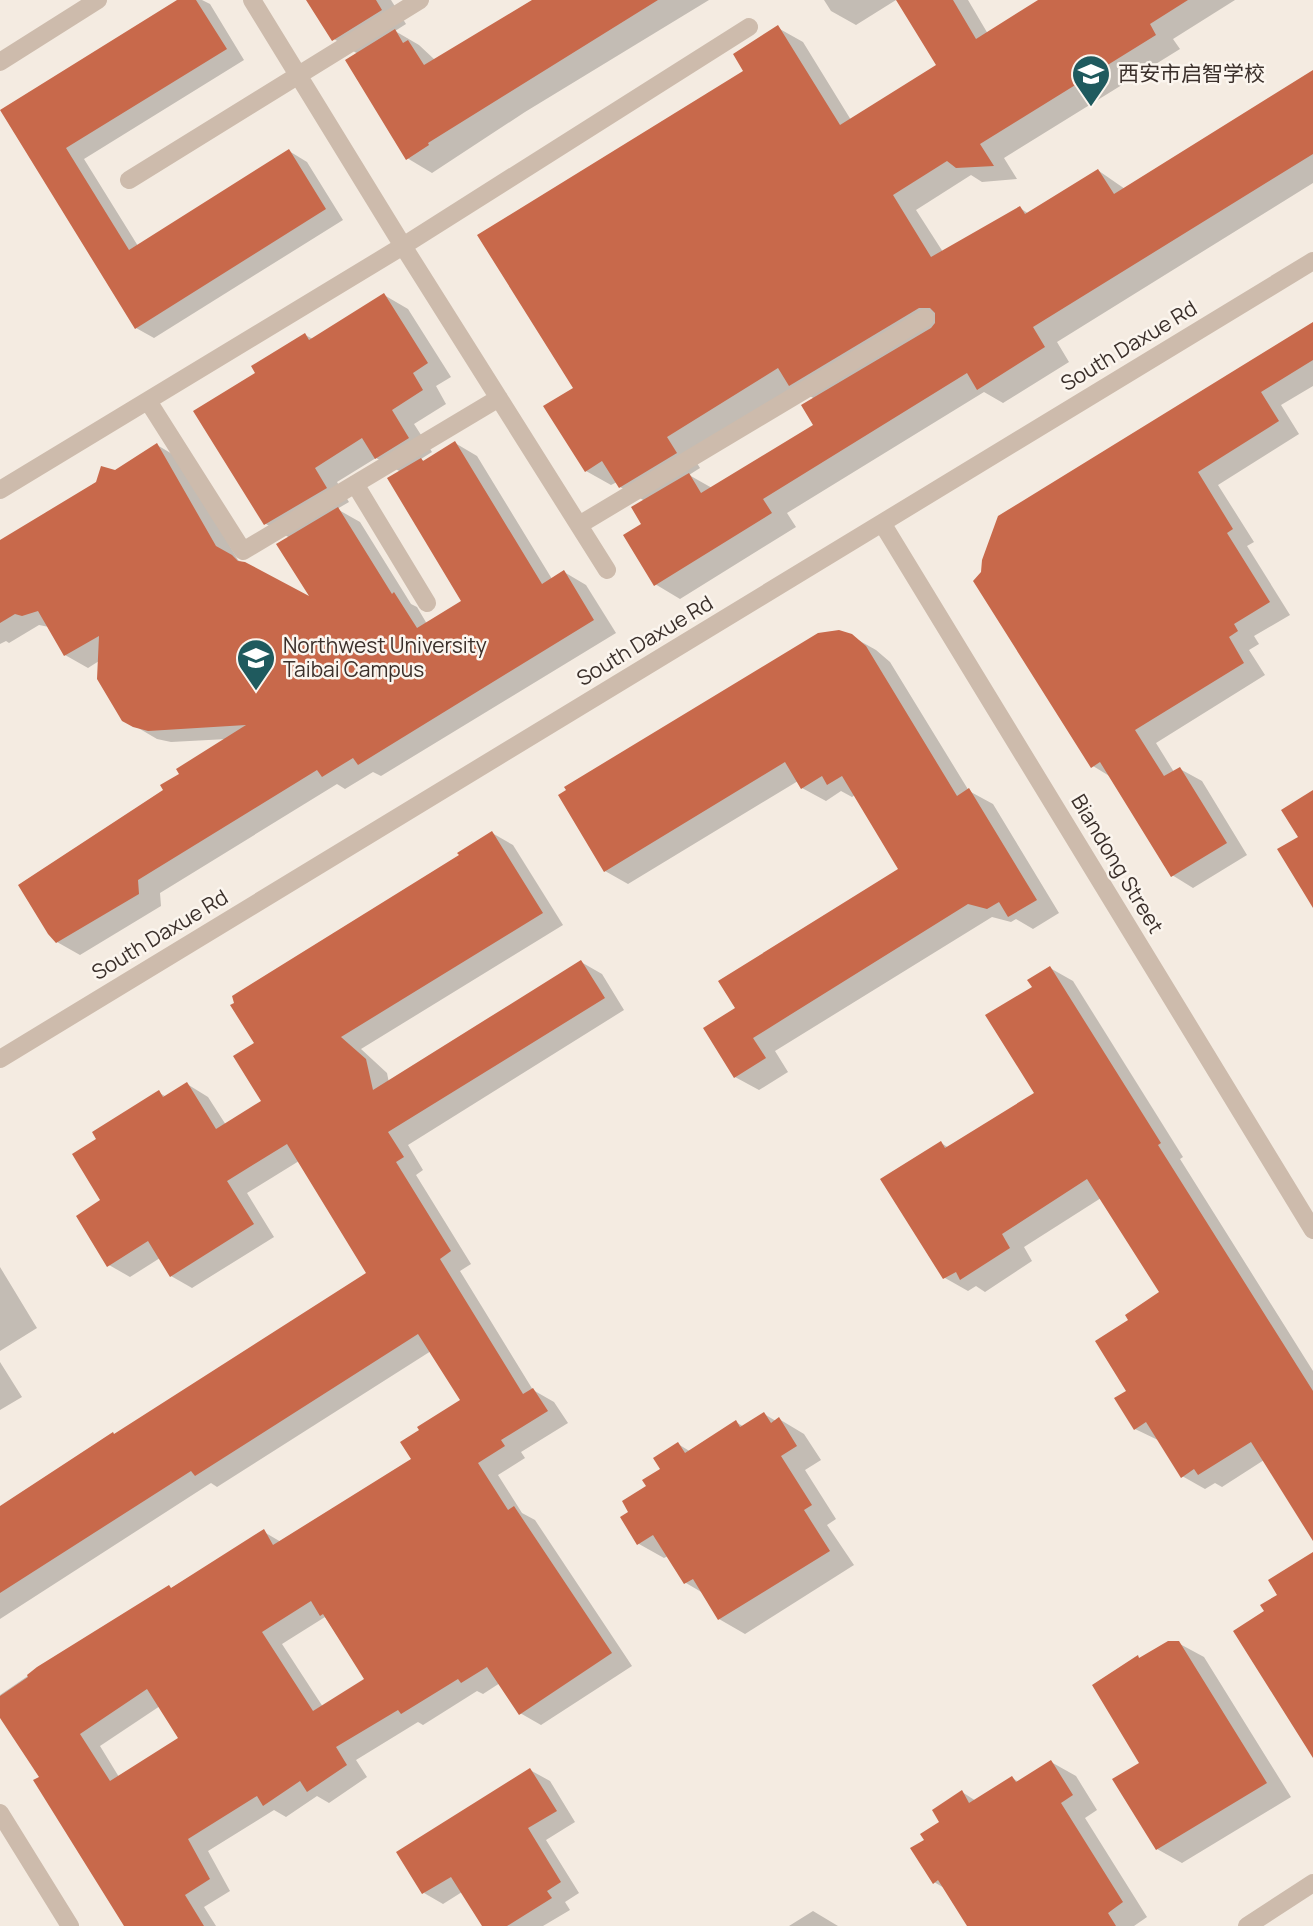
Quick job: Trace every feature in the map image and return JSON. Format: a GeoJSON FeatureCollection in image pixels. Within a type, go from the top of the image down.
{"type":"FeatureCollection","features":[{"type":"Feature","properties":{"kind":"street"},"geometry":{"type":"LineString","coordinates":[[0,62],[98,0]]}},
{"type":"Feature","properties":{"kind":"street"},"geometry":{"type":"LineString","coordinates":[[252,0],[607,570]]}},
{"type":"Feature","properties":{"kind":"street"},"geometry":{"type":"LineString","coordinates":[[129,180],[420,0]]}},
{"type":"Feature","properties":{"kind":"street"},"geometry":{"type":"LineString","coordinates":[[0,490],[403,246],[749,27]]}},
{"type":"Feature","properties":{"kind":"street","name":"South Daxue Rd"},"geometry":{"type":"LineString","coordinates":[[0,1059],[1313,261]]}},
{"type":"Feature","properties":{"kind":"street"},"geometry":{"type":"LineString","coordinates":[[579,525],[925,318]]}},
{"type":"Feature","properties":{"kind":"street"},"geometry":{"type":"LineString","coordinates":[[148,401],[243,551],[499,398]]}},
{"type":"Feature","properties":{"kind":"street"},"geometry":{"type":"LineString","coordinates":[[355,484],[427,603]]}},
{"type":"Feature","properties":{"kind":"street","name":"Biandong Street"},"geometry":{"type":"LineString","coordinates":[[882,523],[1313,1230]]}},
{"type":"Feature","properties":{"kind":"street"},"geometry":{"type":"LineString","coordinates":[[0,1813],[70,1926]]}},
{"type":"Feature","properties":{"kind":"street"},"geometry":{"type":"LineString","coordinates":[[1247,1926],[1313,1883]]}},
{"type":"Feature","properties":{"kind":"building"},"geometry":{"type":"Polygon","coordinates":[[[177,0],[196,0],[227,49],[66,148],[129,250],[289,149],[326,209],[135,329],[0,110],[177,0]]]}},
{"type":"Feature","properties":{"kind":"building"},"geometry":{"type":"Polygon","coordinates":[[[306,0],[376,0],[382,10],[332,41],[306,0]]]}},
{"type":"Feature","properties":{"kind":"building"},"geometry":{"type":"Polygon","coordinates":[[[532,0],[658,0],[428,143],[429,145],[406,160],[345,60],[395,29],[403,43],[408,40],[424,65],[532,0]]]}},
{"type":"Feature","properties":{"kind":"building"},"geometry":{"type":"Polygon","coordinates":[[[896,0],[953,0],[976,39],[1038,0],[1188,0],[1150,24],[1156,35],[980,144],[994,166],[956,168],[947,161],[893,195],[931,257],[1020,206],[1025,214],[1098,169],[1114,194],[1313,70],[1313,154],[1033,327],[1045,347],[977,390],[967,373],[763,499],[772,513],[654,586],[623,535],[641,524],[631,507],[689,473],[701,493],[813,425],[801,405],[931,328],[935,323],[935,313],[930,308],[919,308],[789,386],[778,368],[667,437],[677,453],[619,488],[602,461],[585,472],[543,406],[573,388],[477,235],[743,71],[733,54],[778,25],[840,125],[936,65],[896,0]]]}},
{"type":"Feature","properties":{"kind":"building"},"geometry":{"type":"Polygon","coordinates":[[[384,293],[428,363],[413,373],[423,390],[392,410],[409,438],[375,459],[362,438],[315,468],[327,488],[264,525],[193,411],[255,373],[251,366],[305,333],[309,340],[384,293]]]}},
{"type":"Feature","properties":{"kind":"building"},"geometry":{"type":"Polygon","coordinates":[[[1313,322],[1313,360],[1261,392],[1279,421],[1198,472],[1233,529],[1227,533],[1270,602],[1234,624],[1238,631],[1229,637],[1244,663],[1135,730],[1164,776],[1180,767],[1227,843],[1171,877],[1100,762],[1091,768],[973,581],[981,572],[982,560],[998,516],[1313,322]]]}},
{"type":"Feature","properties":{"kind":"building"},"geometry":{"type":"Polygon","coordinates":[[[455,441],[542,584],[564,570],[594,620],[358,765],[353,758],[322,777],[317,770],[138,880],[139,894],[56,943],[18,885],[163,790],[160,785],[179,774],[176,769],[246,725],[148,731],[122,721],[97,679],[99,636],[64,656],[38,611],[22,616],[15,614],[0,623],[0,540],[96,482],[101,466],[115,470],[157,443],[216,546],[238,561],[245,562],[309,596],[276,544],[338,507],[392,594],[394,592],[417,628],[461,601],[387,478],[421,458],[423,461],[455,441]]]}},
{"type":"Feature","properties":{"kind":"building"},"geometry":{"type":"Polygon","coordinates":[[[839,630],[852,634],[866,646],[957,796],[969,788],[1037,900],[1008,917],[999,902],[987,909],[968,904],[753,1038],[766,1058],[734,1078],[703,1028],[735,1008],[718,981],[898,869],[842,776],[827,785],[822,776],[801,789],[785,762],[604,872],[558,795],[566,790],[564,787],[818,633],[839,630]]]}},
{"type":"Feature","properties":{"kind":"building"},"geometry":{"type":"Polygon","coordinates":[[[1313,790],[1313,908],[1277,849],[1298,837],[1281,810],[1313,790]]]}},
{"type":"Feature","properties":{"kind":"building"},"geometry":{"type":"Polygon","coordinates":[[[492,831],[543,913],[341,1037],[366,1059],[373,1090],[581,960],[605,998],[388,1132],[404,1157],[396,1162],[451,1251],[440,1259],[523,1394],[533,1388],[548,1411],[501,1440],[505,1446],[478,1463],[508,1510],[514,1506],[612,1653],[519,1715],[487,1667],[461,1683],[458,1679],[401,1714],[398,1710],[336,1747],[347,1765],[307,1792],[300,1781],[263,1806],[257,1796],[188,1839],[210,1879],[185,1895],[204,1926],[124,1926],[33,1780],[39,1777],[0,1718],[0,1696],[28,1677],[37,1667],[169,1585],[171,1588],[264,1529],[273,1545],[411,1459],[400,1442],[419,1430],[417,1427],[460,1400],[418,1334],[195,1476],[191,1471],[0,1593],[0,1506],[366,1273],[287,1144],[227,1181],[254,1224],[170,1277],[148,1241],[107,1267],[76,1216],[100,1200],[72,1154],[96,1139],[92,1132],[159,1090],[163,1097],[187,1082],[216,1129],[261,1101],[233,1056],[254,1043],[230,1005],[234,1003],[232,996],[459,855],[457,853],[492,831]],[[311,1601],[262,1632],[313,1711],[364,1679],[323,1614],[320,1616],[311,1601]],[[147,1689],[80,1734],[110,1781],[178,1738],[147,1689]]]}},
{"type":"Feature","properties":{"kind":"building"},"geometry":{"type":"Polygon","coordinates":[[[1050,966],[1161,1143],[1158,1145],[1313,1391],[1313,1541],[1251,1442],[1198,1475],[1194,1469],[1181,1478],[1146,1422],[1134,1430],[1114,1398],[1126,1391],[1095,1341],[1128,1320],[1125,1315],[1159,1292],[1087,1179],[1002,1234],[1010,1248],[960,1280],[956,1272],[943,1279],[880,1179],[941,1141],[945,1148],[1034,1093],[985,1015],[1032,987],[1027,980],[1050,966]]]}},
{"type":"Feature","properties":{"kind":"building"},"geometry":{"type":"Polygon","coordinates":[[[764,1412],[771,1423],[779,1417],[797,1446],[781,1456],[812,1505],[804,1510],[830,1551],[718,1620],[693,1579],[684,1584],[653,1535],[637,1545],[620,1517],[628,1512],[622,1501],[646,1486],[642,1480],[660,1469],[653,1458],[678,1442],[685,1453],[736,1420],[740,1427],[764,1412]]]}},
{"type":"Feature","properties":{"kind":"building"},"geometry":{"type":"Polygon","coordinates":[[[1313,1552],[1313,1758],[1233,1631],[1264,1611],[1260,1605],[1277,1595],[1268,1580],[1313,1552]]]}},
{"type":"Feature","properties":{"kind":"building"},"geometry":{"type":"Polygon","coordinates":[[[1168,1641],[1179,1641],[1267,1783],[1156,1850],[1112,1779],[1139,1763],[1092,1685],[1138,1655],[1139,1658],[1168,1641]]]}},
{"type":"Feature","properties":{"kind":"building"},"geometry":{"type":"Polygon","coordinates":[[[1051,1760],[1073,1795],[1061,1803],[1123,1902],[1108,1913],[1116,1926],[967,1926],[938,1880],[933,1884],[910,1848],[924,1840],[920,1834],[939,1822],[932,1810],[962,1790],[969,1803],[1012,1776],[1016,1782],[1051,1760]]]}},
{"type":"Feature","properties":{"kind":"building"},"geometry":{"type":"Polygon","coordinates":[[[530,1768],[557,1811],[528,1828],[561,1882],[547,1891],[552,1898],[507,1926],[482,1926],[451,1877],[422,1894],[396,1852],[530,1768]]]}},
{"type":"Feature","properties":{"kind":"place","name":"西安市启智学校"},"geometry":{"type":"Point","coordinates":[1091,108]}},
{"type":"Feature","properties":{"kind":"place","name":"Northwest University Taibai Campus"},"geometry":{"type":"Point","coordinates":[256,692]}}]}
